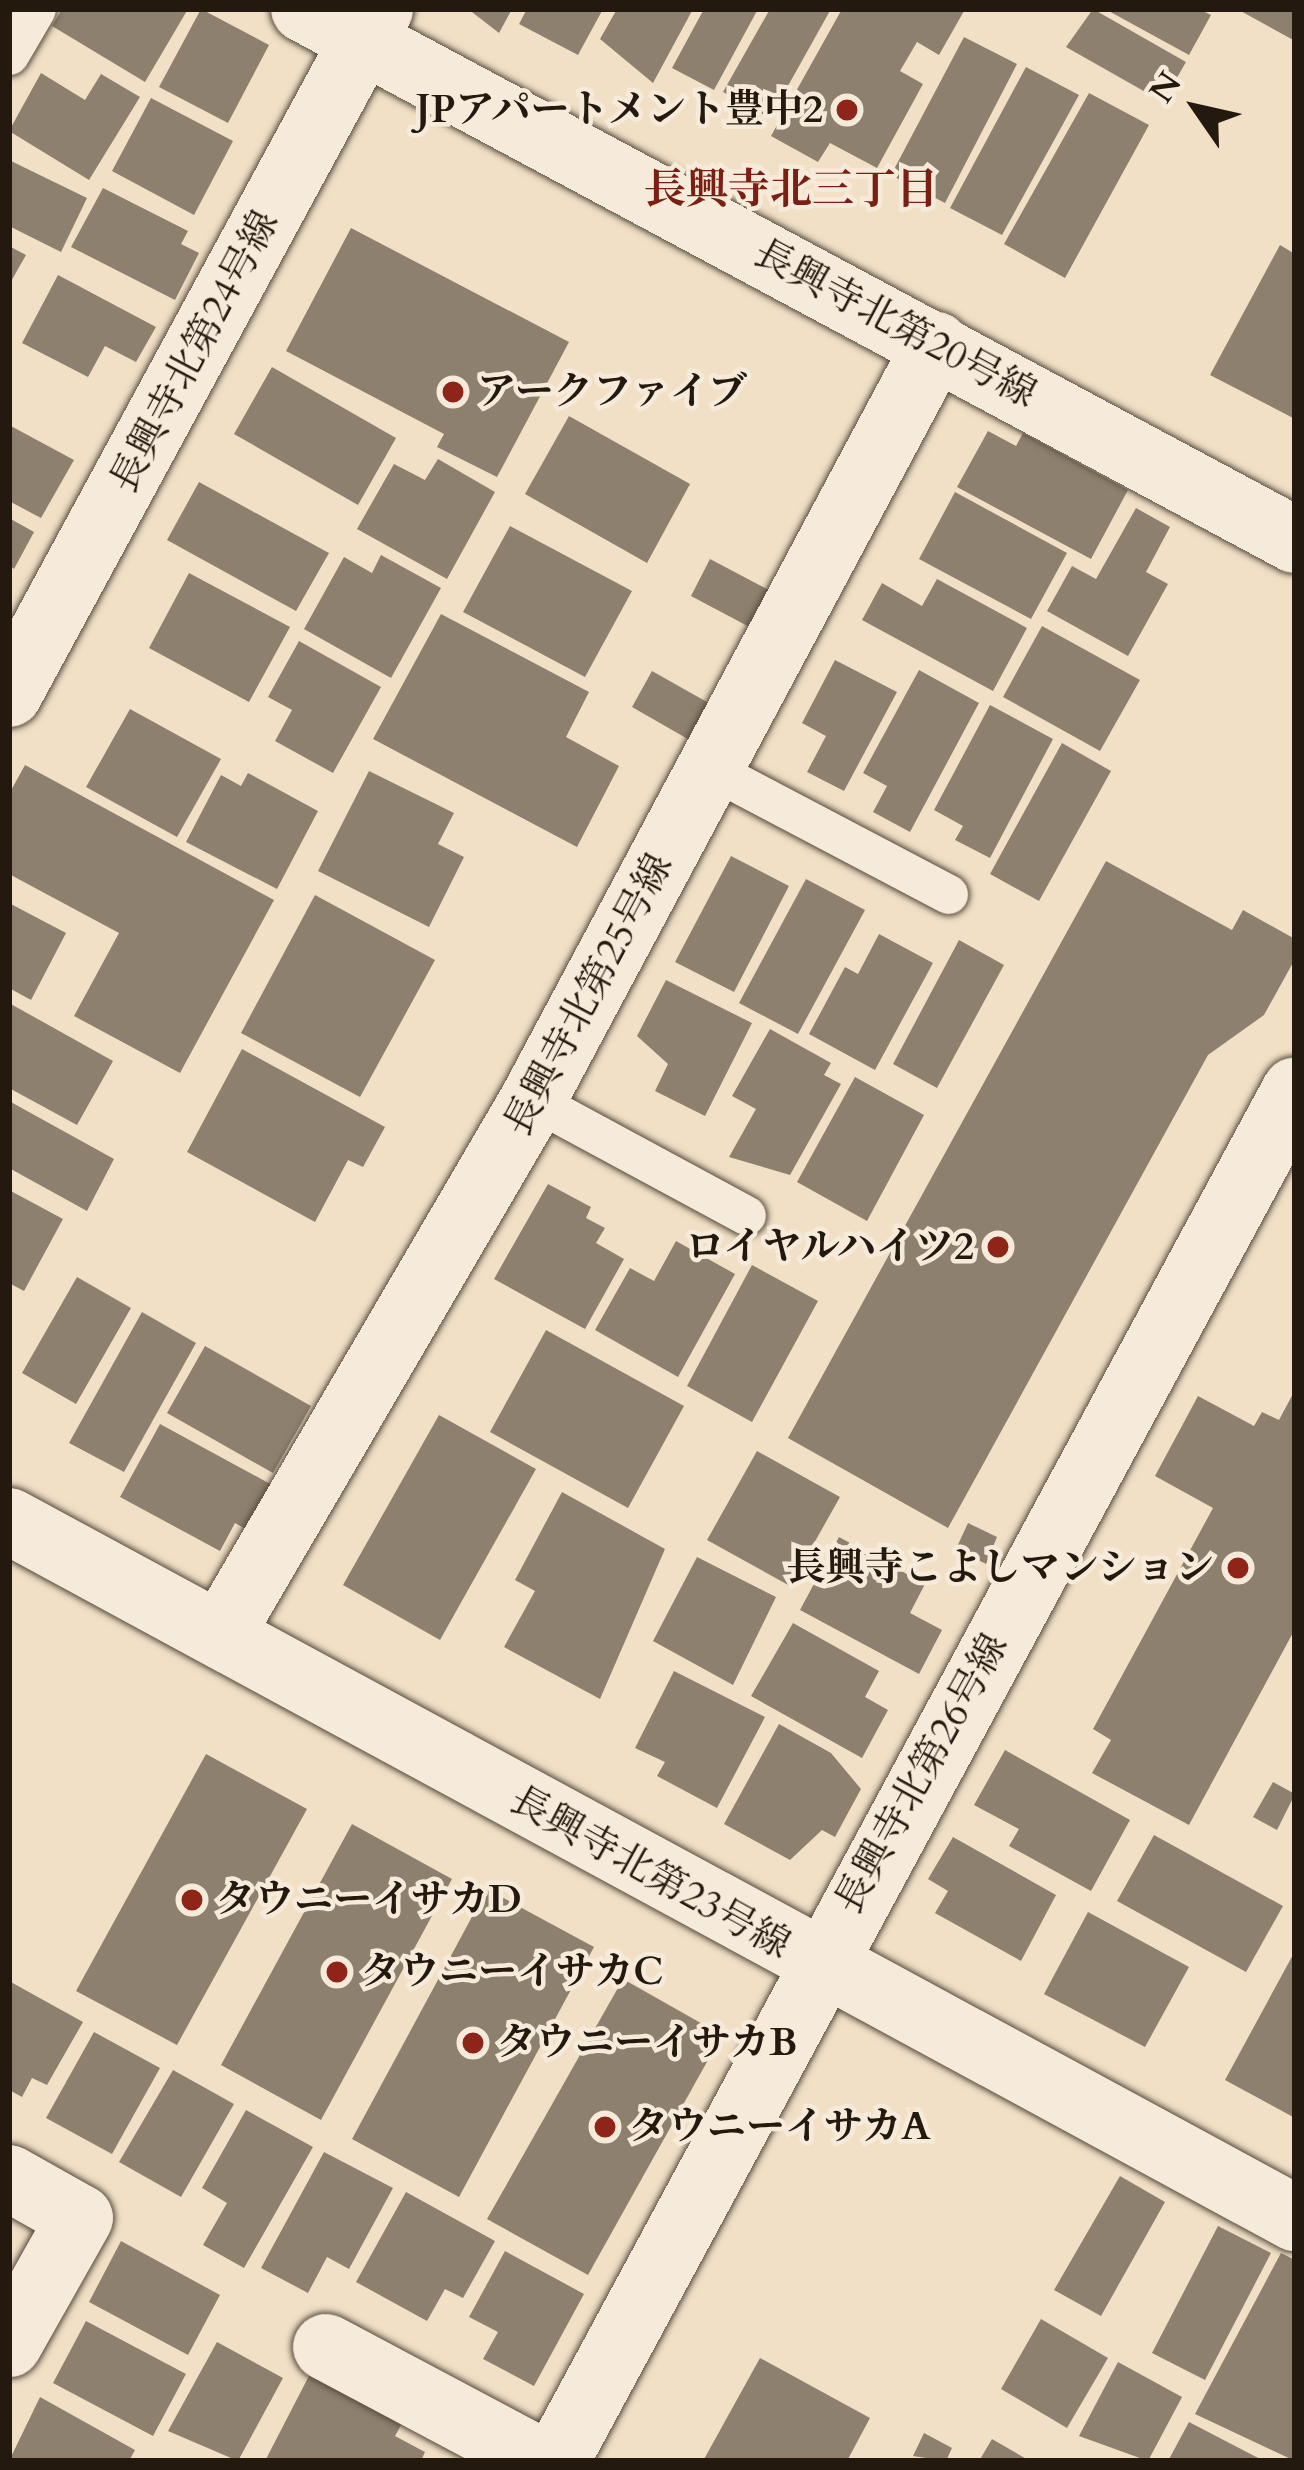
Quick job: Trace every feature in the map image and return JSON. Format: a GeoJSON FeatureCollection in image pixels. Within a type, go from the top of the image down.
{"type":"FeatureCollection","features":[{"type":"Feature","properties":{"kind":"street","name":"長興寺北第20号線"},"geometry":{"type":"LineString","coordinates":[[304,9],[372,25],[936,345],[1295,540]]}},
{"type":"Feature","properties":{"kind":"street","name":"長興寺北第24号線"},"geometry":{"type":"LineString","coordinates":[[11,687],[372,25]]}},
{"type":"Feature","properties":{"kind":"street","name":"長興寺北第25号線"},"geometry":{"type":"LineString","coordinates":[[221,1634],[533,1100],[936,345]]}},
{"type":"Feature","properties":{"kind":"street","name":"長興寺北第26号線"},"geometry":{"type":"LineString","coordinates":[[556,2461],[818,1966],[1295,1090]]}},
{"type":"Feature","properties":{"kind":"street","name":"長興寺北第23号線"},"geometry":{"type":"LineString","coordinates":[[9,1521],[818,1966],[1295,2218]]}},
{"type":"Feature","properties":{"kind":"street"},"geometry":{"type":"LineString","coordinates":[[9,2178],[80,2218],[9,2344]]}},
{"type":"Feature","properties":{"kind":"street"},"geometry":{"type":"LineString","coordinates":[[326,2347],[540,2461]]}},
{"type":"Feature","properties":{"kind":"lane"},"geometry":{"type":"LineString","coordinates":[[9,55],[36,9]]}},
{"type":"Feature","properties":{"kind":"lane"},"geometry":{"type":"LineString","coordinates":[[711,769],[948,894]]}},
{"type":"Feature","properties":{"kind":"lane"},"geometry":{"type":"LineString","coordinates":[[533,1100],[746,1215]]}},
{"type":"Feature","properties":{"kind":"building"},"geometry":{"type":"Polygon","coordinates":[[[62,9],[188,9],[145,82],[52,26],[62,9]]]}},
{"type":"Feature","properties":{"kind":"building"},"geometry":{"type":"Polygon","coordinates":[[[201,9],[269,45],[228,123],[159,87],[201,9]]]}},
{"type":"Feature","properties":{"kind":"building"},"geometry":{"type":"Polygon","coordinates":[[[468,9],[512,9],[499,33],[468,9]]]}},
{"type":"Feature","properties":{"kind":"building"},"geometry":{"type":"Polygon","coordinates":[[[527,9],[603,9],[578,55],[519,24],[527,9]]]}},
{"type":"Feature","properties":{"kind":"building"},"geometry":{"type":"Polygon","coordinates":[[[617,9],[693,9],[653,83],[600,39],[617,9]]]}},
{"type":"Feature","properties":{"kind":"building"},"geometry":{"type":"Polygon","coordinates":[[[704,9],[758,9],[714,90],[672,68],[704,9]]]}},
{"type":"Feature","properties":{"kind":"building"},"geometry":{"type":"Polygon","coordinates":[[[770,9],[831,9],[770,118],[723,92],[770,9]]]}},
{"type":"Feature","properties":{"kind":"building","name":"JPアパートメント豊中2"},"geometry":{"type":"Polygon","coordinates":[[[842,9],[964,11],[939,55],[917,42],[900,71],[923,84],[877,168],[830,143],[818,162],[771,136],[842,9]]]}},
{"type":"Feature","properties":{"kind":"building"},"geometry":{"type":"Polygon","coordinates":[[[1093,9],[1186,62],[1163,102],[1066,47],[1093,9]]]}},
{"type":"Feature","properties":{"kind":"building"},"geometry":{"type":"Polygon","coordinates":[[[1105,9],[1199,9],[1211,15],[1189,55],[1105,9]]]}},
{"type":"Feature","properties":{"kind":"building"},"geometry":{"type":"Polygon","coordinates":[[[1237,9],[1295,9],[1295,41],[1237,9]]]}},
{"type":"Feature","properties":{"kind":"building"},"geometry":{"type":"Polygon","coordinates":[[[964,37],[1017,64],[945,203],[891,175],[964,37]]]}},
{"type":"Feature","properties":{"kind":"building"},"geometry":{"type":"Polygon","coordinates":[[[1026,67],[1079,95],[1002,235],[950,208],[1026,67]]]}},
{"type":"Feature","properties":{"kind":"building"},"geometry":{"type":"Polygon","coordinates":[[[41,73],[85,100],[101,74],[140,97],[89,180],[9,131],[41,73]]]}},
{"type":"Feature","properties":{"kind":"building"},"geometry":{"type":"Polygon","coordinates":[[[1089,93],[1149,125],[1065,278],[1004,244],[1089,93]]]}},
{"type":"Feature","properties":{"kind":"building"},"geometry":{"type":"Polygon","coordinates":[[[151,98],[233,141],[194,215],[112,171],[151,98]]]}},
{"type":"Feature","properties":{"kind":"building"},"geometry":{"type":"Polygon","coordinates":[[[9,160],[87,198],[61,252],[9,226],[9,160]]]}},
{"type":"Feature","properties":{"kind":"building"},"geometry":{"type":"Polygon","coordinates":[[[103,188],[188,231],[181,244],[199,253],[175,300],[71,247],[103,188]]]}},
{"type":"Feature","properties":{"kind":"building","name":"アークファイブ"},"geometry":{"type":"Polygon","coordinates":[[[351,228],[569,342],[497,477],[437,447],[444,434],[286,351],[351,228]]]}},
{"type":"Feature","properties":{"kind":"building"},"geometry":{"type":"Polygon","coordinates":[[[1280,245],[1295,254],[1295,419],[1210,375],[1280,245]]]}},
{"type":"Feature","properties":{"kind":"building"},"geometry":{"type":"Polygon","coordinates":[[[9,246],[26,255],[9,285],[9,246]]]}},
{"type":"Feature","properties":{"kind":"building"},"geometry":{"type":"Polygon","coordinates":[[[58,275],[156,327],[136,362],[105,346],[88,377],[22,343],[58,275]]]}},
{"type":"Feature","properties":{"kind":"building"},"geometry":{"type":"Polygon","coordinates":[[[272,367],[396,438],[358,505],[234,434],[272,367]]]}},
{"type":"Feature","properties":{"kind":"building"},"geometry":{"type":"Polygon","coordinates":[[[569,416],[690,484],[647,563],[525,494],[569,416]]]}},
{"type":"Feature","properties":{"kind":"building"},"geometry":{"type":"Polygon","coordinates":[[[9,425],[74,460],[41,518],[9,501],[9,425]]]}},
{"type":"Feature","properties":{"kind":"building"},"geometry":{"type":"Polygon","coordinates":[[[988,431],[1016,446],[1023,433],[1128,490],[1091,559],[957,487],[988,431]]]}},
{"type":"Feature","properties":{"kind":"building"},"geometry":{"type":"Polygon","coordinates":[[[438,459],[495,492],[447,579],[357,529],[394,464],[425,480],[438,459]]]}},
{"type":"Feature","properties":{"kind":"building"},"geometry":{"type":"Polygon","coordinates":[[[199,482],[329,553],[296,611],[167,540],[199,482]]]}},
{"type":"Feature","properties":{"kind":"building"},"geometry":{"type":"Polygon","coordinates":[[[955,492],[1067,553],[1031,619],[919,559],[955,492]]]}},
{"type":"Feature","properties":{"kind":"building"},"geometry":{"type":"Polygon","coordinates":[[[1136,508],[1170,527],[1146,572],[1168,584],[1128,656],[1047,611],[1072,566],[1096,579],[1136,508]]]}},
{"type":"Feature","properties":{"kind":"building"},"geometry":{"type":"Polygon","coordinates":[[[9,518],[34,532],[14,569],[9,565],[9,518]]]}},
{"type":"Feature","properties":{"kind":"building"},"geometry":{"type":"Polygon","coordinates":[[[510,526],[632,591],[585,677],[463,612],[510,526]]]}},
{"type":"Feature","properties":{"kind":"building"},"geometry":{"type":"Polygon","coordinates":[[[381,555],[441,588],[391,678],[304,629],[344,557],[372,573],[381,555]]]}},
{"type":"Feature","properties":{"kind":"building"},"geometry":{"type":"Polygon","coordinates":[[[710,559],[778,595],[757,631],[691,596],[710,559]]]}},
{"type":"Feature","properties":{"kind":"building"},"geometry":{"type":"Polygon","coordinates":[[[189,573],[290,627],[249,702],[149,648],[189,573]]]}},
{"type":"Feature","properties":{"kind":"building"},"geometry":{"type":"Polygon","coordinates":[[[937,579],[1027,628],[993,691],[862,620],[882,583],[922,606],[937,579]]]}},
{"type":"Feature","properties":{"kind":"building"},"geometry":{"type":"Polygon","coordinates":[[[441,614],[589,692],[566,737],[619,766],[577,847],[373,739],[441,614]]]}},
{"type":"Feature","properties":{"kind":"building"},"geometry":{"type":"Polygon","coordinates":[[[1042,626],[1140,680],[1100,751],[1003,697],[1042,626]]]}},
{"type":"Feature","properties":{"kind":"building"},"geometry":{"type":"Polygon","coordinates":[[[299,641],[381,687],[333,773],[275,741],[292,710],[268,697],[299,641]]]}},
{"type":"Feature","properties":{"kind":"building"},"geometry":{"type":"Polygon","coordinates":[[[835,660],[897,692],[844,791],[807,772],[826,736],[802,723],[835,660]]]}},
{"type":"Feature","properties":{"kind":"building"},"geometry":{"type":"Polygon","coordinates":[[[919,670],[979,703],[910,832],[873,812],[887,786],[863,773],[919,670]]]}},
{"type":"Feature","properties":{"kind":"building"},"geometry":{"type":"Polygon","coordinates":[[[652,671],[714,706],[693,742],[632,707],[652,671]]]}},
{"type":"Feature","properties":{"kind":"building"},"geometry":{"type":"Polygon","coordinates":[[[990,705],[1053,739],[990,858],[955,840],[963,826],[934,810],[990,705]]]}},
{"type":"Feature","properties":{"kind":"building"},"geometry":{"type":"Polygon","coordinates":[[[130,709],[221,759],[177,837],[86,787],[130,709]]]}},
{"type":"Feature","properties":{"kind":"building"},"geometry":{"type":"Polygon","coordinates":[[[1062,743],[1111,771],[1039,901],[990,874],[1062,743]]]}},
{"type":"Feature","properties":{"kind":"building"},"geometry":{"type":"Polygon","coordinates":[[[25,765],[274,900],[180,1073],[74,1016],[119,933],[9,874],[9,794],[25,765]]]}},
{"type":"Feature","properties":{"kind":"building"},"geometry":{"type":"Polygon","coordinates":[[[369,771],[454,813],[438,844],[464,857],[429,927],[318,871],[369,771]]]}},
{"type":"Feature","properties":{"kind":"building"},"geometry":{"type":"Polygon","coordinates":[[[248,773],[318,811],[277,889],[186,842],[221,775],[241,786],[248,773]]]}},
{"type":"Feature","properties":{"kind":"building"},"geometry":{"type":"Polygon","coordinates":[[[731,856],[789,886],[734,992],[675,962],[731,856]]]}},
{"type":"Feature","properties":{"kind":"building","name":"ロイヤルハイツ2"},"geometry":{"type":"Polygon","coordinates":[[[1106,861],[1232,930],[1243,910],[1295,939],[1295,959],[1264,1015],[1208,1055],[948,1528],[788,1438],[1106,861]]]}},
{"type":"Feature","properties":{"kind":"building"},"geometry":{"type":"Polygon","coordinates":[[[806,879],[865,910],[798,1034],[739,1003],[806,879]]]}},
{"type":"Feature","properties":{"kind":"building"},"geometry":{"type":"Polygon","coordinates":[[[315,895],[435,960],[360,1097],[241,1033],[315,895]]]}},
{"type":"Feature","properties":{"kind":"building"},"geometry":{"type":"Polygon","coordinates":[[[9,903],[66,933],[31,1000],[9,988],[9,903]]]}},
{"type":"Feature","properties":{"kind":"building"},"geometry":{"type":"Polygon","coordinates":[[[879,934],[933,963],[875,1070],[809,1034],[845,967],[858,974],[879,934]]]}},
{"type":"Feature","properties":{"kind":"building"},"geometry":{"type":"Polygon","coordinates":[[[959,940],[1004,965],[937,1088],[893,1064],[959,940]]]}},
{"type":"Feature","properties":{"kind":"building"},"geometry":{"type":"Polygon","coordinates":[[[666,980],[752,1023],[705,1116],[655,1091],[668,1064],[637,1036],[666,980]]]}},
{"type":"Feature","properties":{"kind":"building"},"geometry":{"type":"Polygon","coordinates":[[[9,1003],[113,1061],[77,1125],[9,1088],[9,1003]]]}},
{"type":"Feature","properties":{"kind":"building"},"geometry":{"type":"Polygon","coordinates":[[[770,1029],[831,1063],[824,1075],[841,1084],[790,1175],[729,1157],[756,1109],[732,1096],[770,1029]]]}},
{"type":"Feature","properties":{"kind":"building"},"geometry":{"type":"Polygon","coordinates":[[[242,1049],[385,1127],[363,1167],[348,1160],[315,1222],[187,1152],[242,1049]]]}},
{"type":"Feature","properties":{"kind":"building"},"geometry":{"type":"Polygon","coordinates":[[[855,1077],[924,1115],[867,1221],[797,1182],[855,1077]]]}},
{"type":"Feature","properties":{"kind":"building"},"geometry":{"type":"Polygon","coordinates":[[[9,1101],[114,1159],[87,1211],[9,1168],[9,1101]]]}},
{"type":"Feature","properties":{"kind":"building"},"geometry":{"type":"Polygon","coordinates":[[[548,1184],[591,1207],[586,1218],[605,1228],[596,1243],[624,1259],[585,1329],[494,1279],[548,1184]]]}},
{"type":"Feature","properties":{"kind":"building"},"geometry":{"type":"Polygon","coordinates":[[[9,1190],[63,1219],[24,1291],[9,1283],[9,1190]]]}},
{"type":"Feature","properties":{"kind":"building"},"geometry":{"type":"Polygon","coordinates":[[[676,1241],[735,1274],[678,1377],[595,1330],[630,1268],[654,1281],[676,1241]]]}},
{"type":"Feature","properties":{"kind":"building"},"geometry":{"type":"Polygon","coordinates":[[[752,1265],[818,1301],[752,1422],[687,1386],[752,1265]]]}},
{"type":"Feature","properties":{"kind":"building"},"geometry":{"type":"Polygon","coordinates":[[[77,1277],[131,1308],[76,1404],[22,1373],[77,1277]]]}},
{"type":"Feature","properties":{"kind":"building"},"geometry":{"type":"Polygon","coordinates":[[[142,1312],[196,1343],[124,1472],[69,1443],[142,1312]]]}},
{"type":"Feature","properties":{"kind":"building"},"geometry":{"type":"Polygon","coordinates":[[[546,1330],[684,1406],[628,1508],[490,1432],[546,1330]]]}},
{"type":"Feature","properties":{"kind":"building"},"geometry":{"type":"Polygon","coordinates":[[[205,1346],[311,1406],[273,1473],[167,1413],[205,1346]]]}},
{"type":"Feature","properties":{"kind":"building","name":"長興寺こよしマンション"},"geometry":{"type":"Polygon","coordinates":[[[1295,1390],[1295,1629],[1189,1825],[1092,1773],[1111,1740],[1093,1729],[1213,1508],[1155,1476],[1198,1396],[1254,1426],[1262,1412],[1279,1420],[1295,1390]]]}},
{"type":"Feature","properties":{"kind":"building"},"geometry":{"type":"Polygon","coordinates":[[[439,1415],[536,1469],[440,1640],[343,1585],[439,1415]]]}},
{"type":"Feature","properties":{"kind":"building"},"geometry":{"type":"Polygon","coordinates":[[[160,1424],[274,1486],[249,1531],[235,1523],[220,1551],[120,1497],[160,1424]]]}},
{"type":"Feature","properties":{"kind":"building"},"geometry":{"type":"Polygon","coordinates":[[[757,1451],[840,1497],[790,1586],[707,1540],[757,1451]]]}},
{"type":"Feature","properties":{"kind":"building"},"geometry":{"type":"Polygon","coordinates":[[[562,1492],[665,1549],[600,1699],[504,1647],[535,1591],[515,1580],[562,1492]]]}},
{"type":"Feature","properties":{"kind":"building"},"geometry":{"type":"Polygon","coordinates":[[[968,1523],[997,1537],[986,1564],[956,1549],[968,1523]]]}},
{"type":"Feature","properties":{"kind":"building"},"geometry":{"type":"Polygon","coordinates":[[[839,1537],[925,1584],[910,1613],[942,1630],[919,1674],[800,1610],[839,1537]]]}},
{"type":"Feature","properties":{"kind":"building"},"geometry":{"type":"Polygon","coordinates":[[[697,1557],[776,1597],[733,1685],[653,1641],[697,1557]]]}},
{"type":"Feature","properties":{"kind":"building"},"geometry":{"type":"Polygon","coordinates":[[[793,1623],[879,1671],[865,1697],[888,1710],[862,1758],[751,1696],[793,1623]]]}},
{"type":"Feature","properties":{"kind":"building"},"geometry":{"type":"Polygon","coordinates":[[[674,1671],[765,1717],[717,1808],[657,1776],[665,1762],[635,1748],[674,1671]]]}},
{"type":"Feature","properties":{"kind":"building"},"geometry":{"type":"Polygon","coordinates":[[[779,1724],[831,1753],[861,1789],[835,1837],[822,1830],[790,1860],[724,1824],[779,1724]]]}},
{"type":"Feature","properties":{"kind":"building"},"geometry":{"type":"Polygon","coordinates":[[[1005,1750],[1130,1820],[1091,1891],[1009,1846],[1019,1829],[974,1805],[1005,1750]]]}},
{"type":"Feature","properties":{"kind":"building","name":"タウニーイサカD"},"geometry":{"type":"Polygon","coordinates":[[[206,1754],[307,1809],[177,2045],[76,1991],[206,1754]]]}},
{"type":"Feature","properties":{"kind":"building"},"geometry":{"type":"Polygon","coordinates":[[[1273,1782],[1295,1794],[1277,1830],[1253,1817],[1273,1782]]]}},
{"type":"Feature","properties":{"kind":"building","name":"タウニーイサカC"},"geometry":{"type":"Polygon","coordinates":[[[352,1824],[452,1879],[321,2120],[221,2065],[352,1824]]]}},
{"type":"Feature","properties":{"kind":"building"},"geometry":{"type":"Polygon","coordinates":[[[1154,1835],[1283,1906],[1246,1972],[1117,1901],[1154,1835]]]}},
{"type":"Feature","properties":{"kind":"building"},"geometry":{"type":"Polygon","coordinates":[[[953,1837],[1056,1895],[1021,1961],[935,1913],[948,1891],[928,1879],[953,1837]]]}},
{"type":"Feature","properties":{"kind":"building","name":"タウニーイサカB"},"geometry":{"type":"Polygon","coordinates":[[[487,1889],[594,1947],[459,2197],[352,2139],[487,1889]]]}},
{"type":"Feature","properties":{"kind":"building"},"geometry":{"type":"Polygon","coordinates":[[[1088,1912],[1189,1967],[1145,2047],[1044,1994],[1088,1912]]]}},
{"type":"Feature","properties":{"kind":"building"},"geometry":{"type":"Polygon","coordinates":[[[1295,1951],[1295,2118],[1225,2080],[1295,1951]]]}},
{"type":"Feature","properties":{"kind":"building","name":"タウニーイサカA"},"geometry":{"type":"Polygon","coordinates":[[[623,1979],[722,2035],[588,2275],[487,2219],[623,1979]]]}},
{"type":"Feature","properties":{"kind":"building"},"geometry":{"type":"Polygon","coordinates":[[[9,1981],[83,2022],[47,2085],[32,2078],[22,2097],[9,2090],[9,1981]]]}},
{"type":"Feature","properties":{"kind":"building"},"geometry":{"type":"Polygon","coordinates":[[[94,2032],[160,2068],[112,2154],[46,2118],[94,2032]]]}},
{"type":"Feature","properties":{"kind":"building"},"geometry":{"type":"Polygon","coordinates":[[[173,2070],[234,2104],[181,2197],[119,2162],[173,2070]]]}},
{"type":"Feature","properties":{"kind":"building"},"geometry":{"type":"Polygon","coordinates":[[[246,2110],[313,2147],[244,2268],[203,2245],[227,2203],[202,2188],[246,2110]]]}},
{"type":"Feature","properties":{"kind":"building"},"geometry":{"type":"Polygon","coordinates":[[[324,2152],[393,2188],[349,2269],[327,2257],[308,2293],[261,2268],[324,2152]]]}},
{"type":"Feature","properties":{"kind":"building"},"geometry":{"type":"Polygon","coordinates":[[[1120,2176],[1165,2202],[1101,2316],[1054,2290],[1120,2176]]]}},
{"type":"Feature","properties":{"kind":"building"},"geometry":{"type":"Polygon","coordinates":[[[406,2192],[495,2241],[463,2298],[445,2289],[427,2321],[356,2282],[406,2192]]]}},
{"type":"Feature","properties":{"kind":"building"},"geometry":{"type":"Polygon","coordinates":[[[1218,2226],[1271,2253],[1205,2380],[1152,2353],[1218,2226]]]}},
{"type":"Feature","properties":{"kind":"building"},"geometry":{"type":"Polygon","coordinates":[[[121,2241],[220,2295],[188,2355],[89,2302],[121,2241]]]}},
{"type":"Feature","properties":{"kind":"building"},"geometry":{"type":"Polygon","coordinates":[[[505,2251],[584,2294],[534,2386],[483,2359],[498,2332],[469,2317],[505,2251]]]}},
{"type":"Feature","properties":{"kind":"building"},"geometry":{"type":"Polygon","coordinates":[[[1281,2253],[1295,2260],[1295,2461],[1195,2414],[1281,2253]]]}},
{"type":"Feature","properties":{"kind":"building"},"geometry":{"type":"Polygon","coordinates":[[[1041,2319],[1108,2358],[1067,2428],[1001,2389],[1041,2319]]]}},
{"type":"Feature","properties":{"kind":"building"},"geometry":{"type":"Polygon","coordinates":[[[86,2321],[186,2374],[153,2436],[53,2383],[86,2321]]]}},
{"type":"Feature","properties":{"kind":"building"},"geometry":{"type":"Polygon","coordinates":[[[217,2342],[283,2378],[238,2461],[168,2431],[217,2342]]]}},
{"type":"Feature","properties":{"kind":"building"},"geometry":{"type":"Polygon","coordinates":[[[760,2358],[870,2418],[847,2461],[703,2461],[760,2358]]]}},
{"type":"Feature","properties":{"kind":"building"},"geometry":{"type":"Polygon","coordinates":[[[1118,2362],[1182,2397],[1148,2461],[1079,2436],[1118,2362]]]}},
{"type":"Feature","properties":{"kind":"building"},"geometry":{"type":"Polygon","coordinates":[[[312,2370],[405,2418],[395,2436],[425,2452],[421,2461],[265,2461],[312,2370]]]}},
{"type":"Feature","properties":{"kind":"building"},"geometry":{"type":"Polygon","coordinates":[[[40,2397],[135,2450],[129,2461],[9,2461],[40,2397]]]}},
{"type":"Feature","properties":{"kind":"building"},"geometry":{"type":"Polygon","coordinates":[[[1189,2422],[1264,2461],[1168,2461],[1189,2422]]]}},
{"type":"Feature","properties":{"kind":"building"},"geometry":{"type":"Polygon","coordinates":[[[924,2433],[952,2448],[946,2461],[913,2456],[924,2433]]]}},
{"type":"Feature","properties":{"kind":"building"},"geometry":{"type":"Polygon","coordinates":[[[992,2439],[1030,2461],[979,2461],[992,2439]]]}},
{"type":"Feature","properties":{"kind":"place","name":"JPアパートメント豊中2"},"geometry":{"type":"Point","coordinates":[847,110]}},
{"type":"Feature","properties":{"kind":"place","name":"アークファイブ"},"geometry":{"type":"Point","coordinates":[453,392]}},
{"type":"Feature","properties":{"kind":"place","name":"ロイヤルハイツ2"},"geometry":{"type":"Point","coordinates":[998,1247]}},
{"type":"Feature","properties":{"kind":"place","name":"長興寺こよしマンション"},"geometry":{"type":"Point","coordinates":[1238,1568]}},
{"type":"Feature","properties":{"kind":"place","name":"タウニーイサカD"},"geometry":{"type":"Point","coordinates":[192,1900]}},
{"type":"Feature","properties":{"kind":"place","name":"タウニーイサカC"},"geometry":{"type":"Point","coordinates":[337,1972]}},
{"type":"Feature","properties":{"kind":"place","name":"タウニーイサカB"},"geometry":{"type":"Point","coordinates":[473,2043]}},
{"type":"Feature","properties":{"kind":"place","name":"タウニーイサカA"},"geometry":{"type":"Point","coordinates":[605,2127]}},
{"type":"Feature","properties":{"kind":"district","name":"長興寺北三丁目"},"geometry":{"type":"Point","coordinates":[791,190]}}]}
